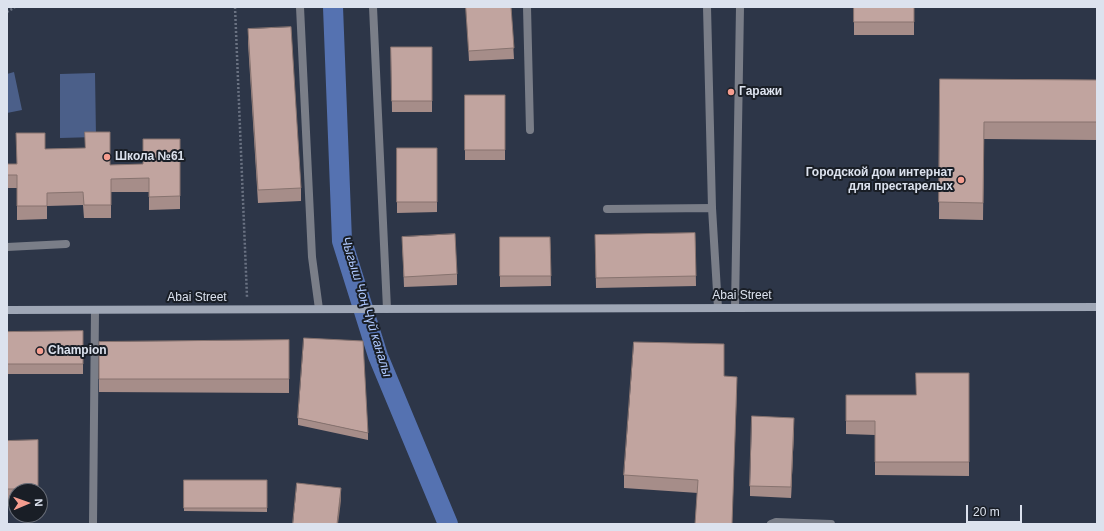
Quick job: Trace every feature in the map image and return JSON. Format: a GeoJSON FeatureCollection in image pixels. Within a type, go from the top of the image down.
{"type":"FeatureCollection","features":[{"type":"Feature","properties":{"kind":"street"},"geometry":{"type":"LineString","coordinates":[[300,7],[312,257],[319,309]]}},
{"type":"Feature","properties":{"kind":"street"},"geometry":{"type":"LineString","coordinates":[[373,7],[387,309]]}},
{"type":"Feature","properties":{"kind":"street"},"geometry":{"type":"LineString","coordinates":[[527,7],[530,130]]}},
{"type":"Feature","properties":{"kind":"street"},"geometry":{"type":"LineString","coordinates":[[707,7],[712,208],[718,308]]}},
{"type":"Feature","properties":{"kind":"street"},"geometry":{"type":"LineString","coordinates":[[735,308],[740,7]]}},
{"type":"Feature","properties":{"kind":"street"},"geometry":{"type":"LineString","coordinates":[[606,209],[712,208]]}},
{"type":"Feature","properties":{"kind":"street"},"geometry":{"type":"LineString","coordinates":[[7,246],[66,244]]}},
{"type":"Feature","properties":{"kind":"street","name":"Abai Street"},"geometry":{"type":"LineString","coordinates":[[7,310],[1097,307]]}},
{"type":"Feature","properties":{"kind":"street"},"geometry":{"type":"LineString","coordinates":[[94,524],[95,310]]}},
{"type":"Feature","properties":{"kind":"street"},"geometry":{"type":"LineString","coordinates":[[771,524],[776,522],[831,524]]}},
{"type":"Feature","properties":{"kind":"path"},"geometry":{"type":"LineString","coordinates":[[7,12],[15,7]]}},
{"type":"Feature","properties":{"kind":"path"},"geometry":{"type":"LineString","coordinates":[[235,7],[247,309]]}},
{"type":"Feature","properties":{"kind":"shaded area"},"geometry":{"type":"Polygon","coordinates":[[[14,72],[22,110],[7,113],[7,74],[14,72]]]}},
{"type":"Feature","properties":{"kind":"shaded area"},"geometry":{"type":"Polygon","coordinates":[[[95,73],[96,137],[60,138],[60,74],[95,73]]]}},
{"type":"Feature","properties":{"kind":"building"},"geometry":{"type":"Polygon","coordinates":[[[466,7],[511,7],[514,48],[469,51],[466,7]]]}},
{"type":"Feature","properties":{"kind":"building"},"geometry":{"type":"Polygon","coordinates":[[[854,7],[914,7],[914,22],[854,22],[854,7]]]}},
{"type":"Feature","properties":{"kind":"building"},"geometry":{"type":"Polygon","coordinates":[[[291,27],[301,188],[258,190],[248,29],[291,27]]]}},
{"type":"Feature","properties":{"kind":"building"},"geometry":{"type":"Polygon","coordinates":[[[391,47],[432,47],[432,101],[392,101],[391,47]]]}},
{"type":"Feature","properties":{"kind":"building","name":"Городской дом интернат для престарелых"},"geometry":{"type":"Polygon","coordinates":[[[940,79],[1097,80],[1097,122],[984,122],[983,203],[939,202],[940,79]]]}},
{"type":"Feature","properties":{"kind":"building"},"geometry":{"type":"Polygon","coordinates":[[[465,95],[505,95],[505,150],[465,150],[465,95]]]}},
{"type":"Feature","properties":{"kind":"building"},"geometry":{"type":"Polygon","coordinates":[[[85,132],[110,132],[110,165],[143,164],[143,139],[180,139],[180,196],[149,197],[149,178],[111,179],[111,205],[84,205],[83,192],[47,193],[47,206],[17,206],[17,175],[7,175],[7,164],[17,164],[16,133],[45,133],[45,149],[85,148],[85,132]]]}},
{"type":"Feature","properties":{"kind":"building"},"geometry":{"type":"Polygon","coordinates":[[[397,148],[437,148],[437,202],[397,202],[397,148]]]}},
{"type":"Feature","properties":{"kind":"building"},"geometry":{"type":"Polygon","coordinates":[[[695,233],[696,276],[596,278],[595,235],[695,233]]]}},
{"type":"Feature","properties":{"kind":"building"},"geometry":{"type":"Polygon","coordinates":[[[455,234],[457,274],[404,277],[402,237],[455,234]]]}},
{"type":"Feature","properties":{"kind":"building"},"geometry":{"type":"Polygon","coordinates":[[[500,237],[550,237],[551,276],[500,276],[500,237]]]}},
{"type":"Feature","properties":{"kind":"building"},"geometry":{"type":"Polygon","coordinates":[[[83,331],[83,364],[7,364],[7,332],[83,331]]]}},
{"type":"Feature","properties":{"kind":"building"},"geometry":{"type":"Polygon","coordinates":[[[304,338],[363,341],[368,433],[298,418],[304,338]]]}},
{"type":"Feature","properties":{"kind":"building"},"geometry":{"type":"Polygon","coordinates":[[[289,340],[289,379],[99,379],[99,342],[289,340]]]}},
{"type":"Feature","properties":{"kind":"building"},"geometry":{"type":"Polygon","coordinates":[[[634,342],[724,344],[724,376],[737,377],[732,524],[695,524],[698,480],[624,475],[634,342]]]}},
{"type":"Feature","properties":{"kind":"building"},"geometry":{"type":"Polygon","coordinates":[[[916,373],[969,373],[969,462],[875,462],[875,421],[846,421],[846,395],[916,395],[916,373]]]}},
{"type":"Feature","properties":{"kind":"building"},"geometry":{"type":"Polygon","coordinates":[[[752,416],[794,418],[791,487],[750,486],[752,416]]]}},
{"type":"Feature","properties":{"kind":"building"},"geometry":{"type":"Polygon","coordinates":[[[38,440],[38,483],[8,483],[7,489],[7,441],[38,440]]]}},
{"type":"Feature","properties":{"kind":"building"},"geometry":{"type":"Polygon","coordinates":[[[184,480],[267,480],[267,508],[184,508],[184,480]]]}},
{"type":"Feature","properties":{"kind":"building"},"geometry":{"type":"Polygon","coordinates":[[[297,483],[341,488],[337,524],[293,524],[297,483]]]}},
{"type":"Feature","properties":{"kind":"waterway","name":"Чыгыш Чоң Чүй каналы"},"geometry":{"type":"LineString","coordinates":[[333,7],[342,241],[378,356],[448,524]]}},
{"type":"Feature","properties":{"kind":"place","name":"Гаражи"},"geometry":{"type":"Point","coordinates":[731,92]}},
{"type":"Feature","properties":{"kind":"place","name":"Школа №61"},"geometry":{"type":"Point","coordinates":[107,157]}},
{"type":"Feature","properties":{"kind":"place","name":"Городской дом интернат для престарелых"},"geometry":{"type":"Point","coordinates":[961,180]}},
{"type":"Feature","properties":{"kind":"place","name":"Champion"},"geometry":{"type":"Point","coordinates":[40,351]}}]}
